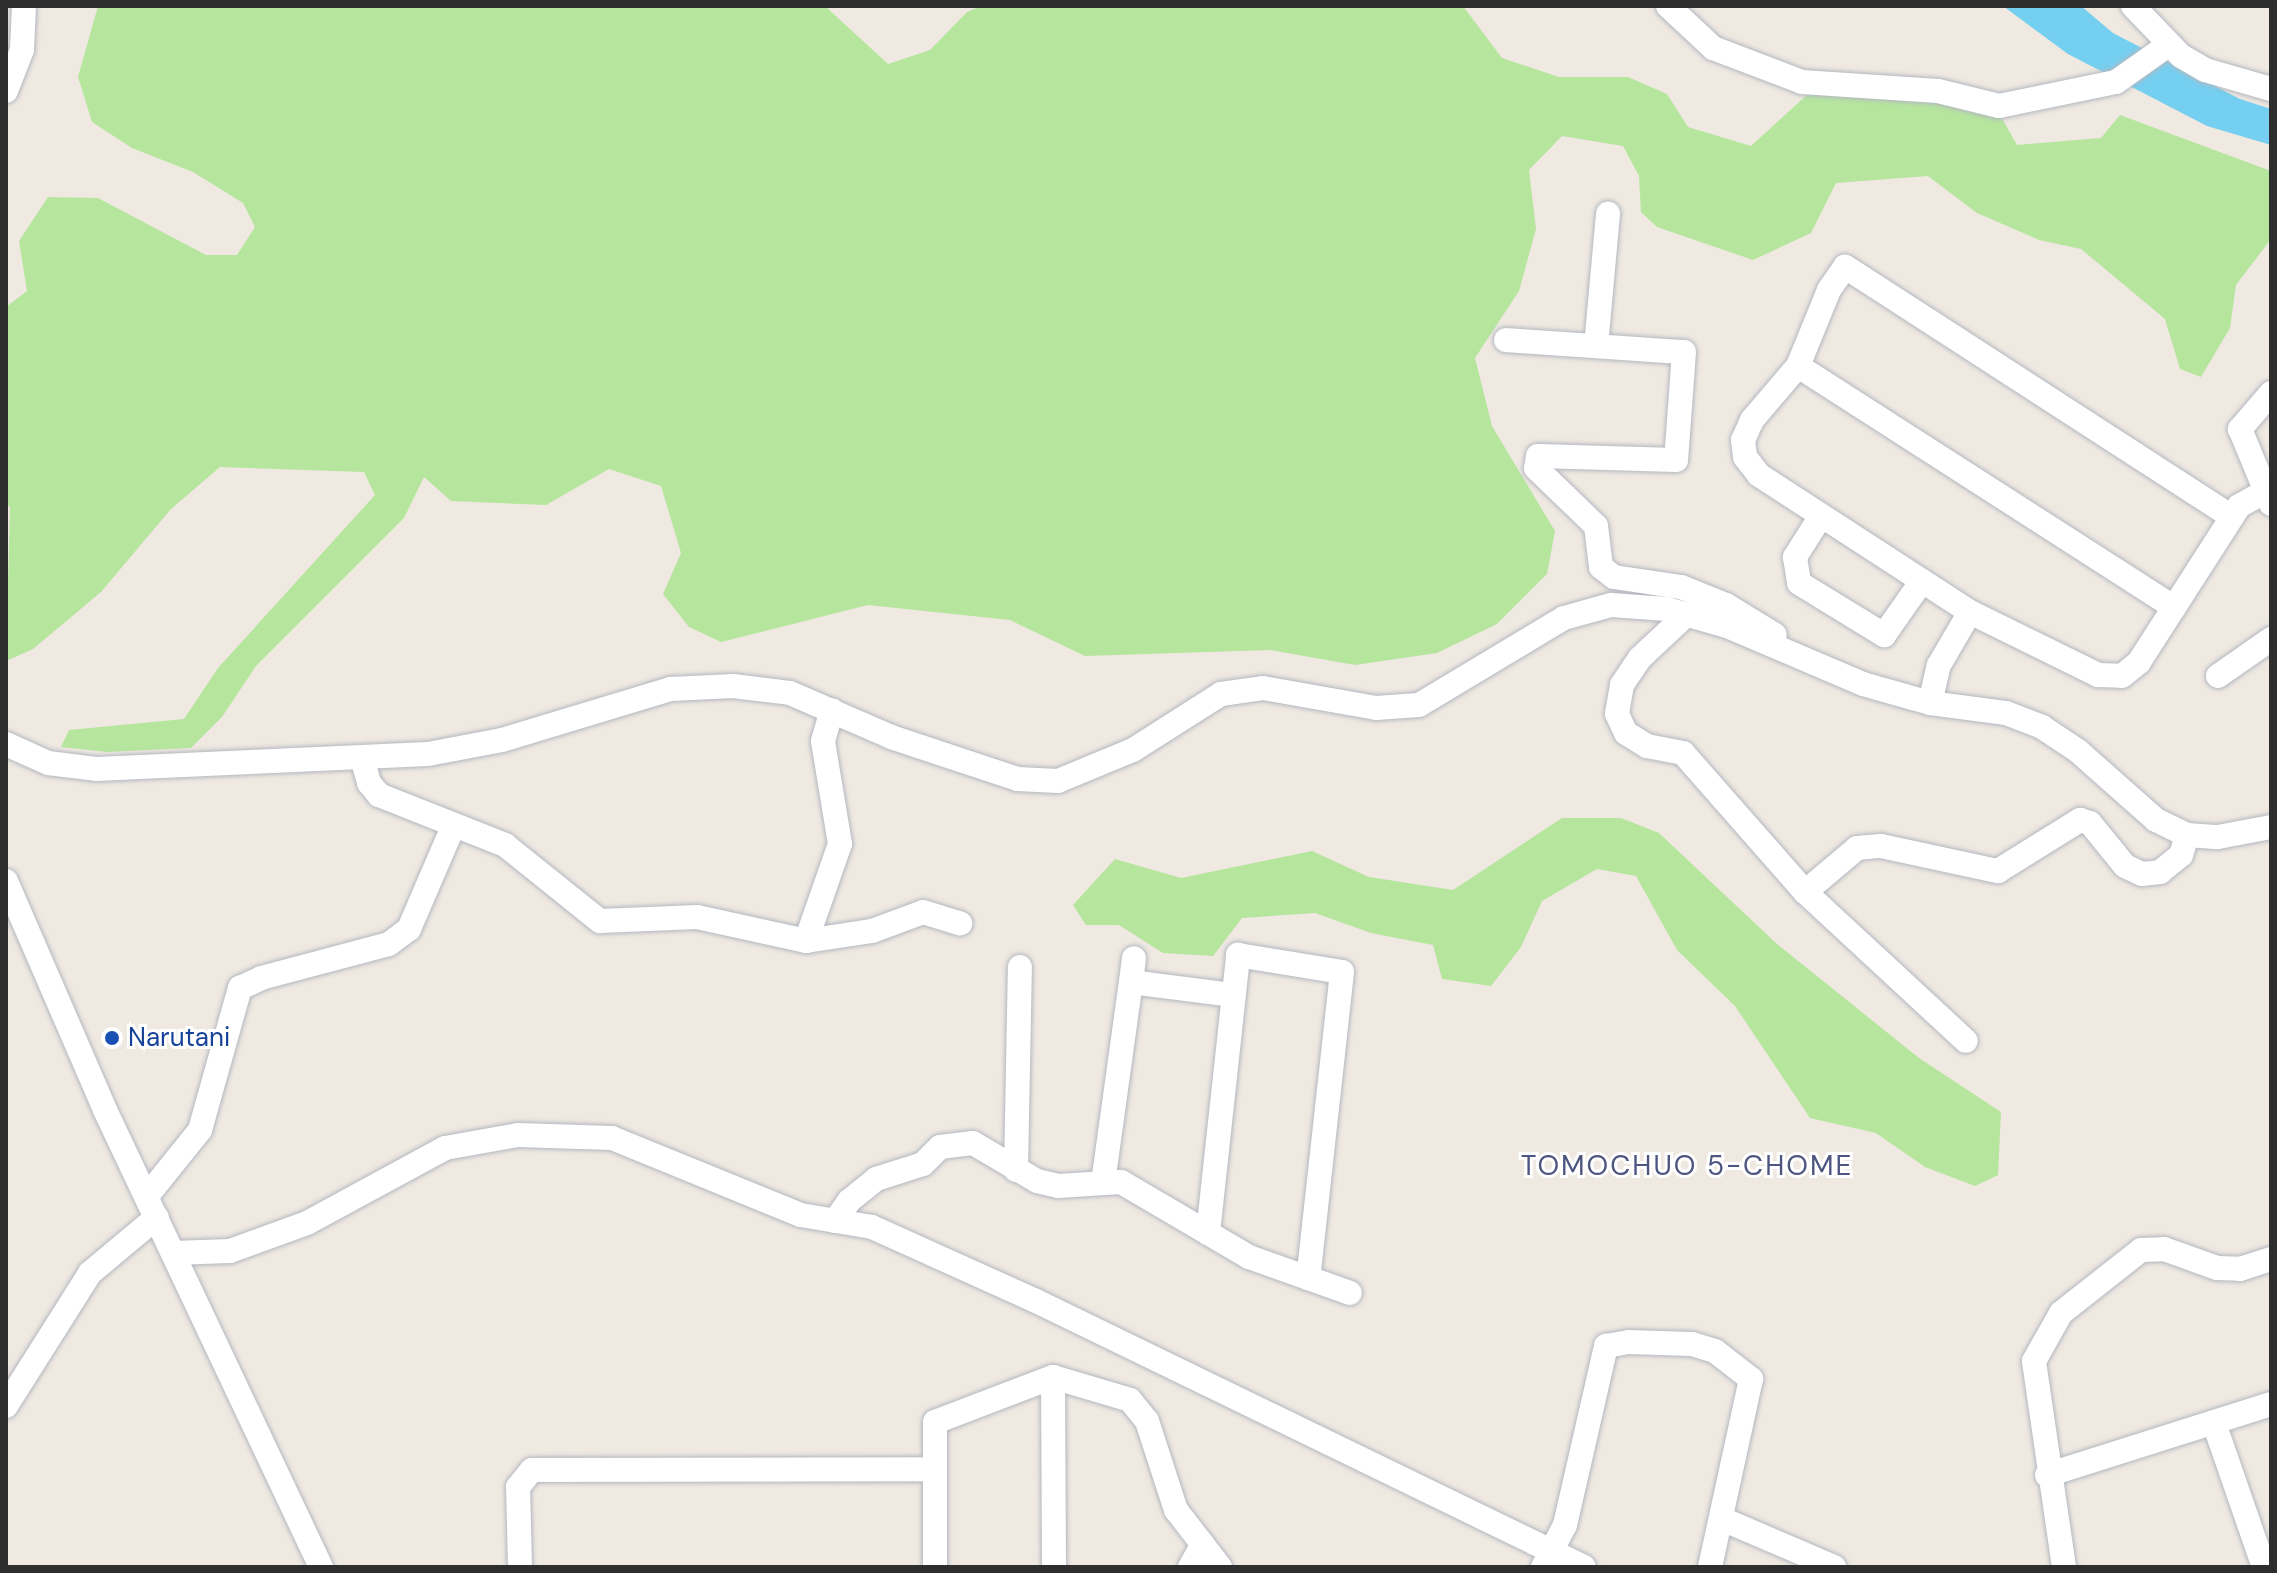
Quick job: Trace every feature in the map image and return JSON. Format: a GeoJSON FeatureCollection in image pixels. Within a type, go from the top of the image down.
{"type":"FeatureCollection","features":[{"type":"Feature","properties":{"kind":"street"},"geometry":{"type":"LineString","coordinates":[[12,6],[38,6]]}},
{"type":"Feature","properties":{"kind":"street"},"geometry":{"type":"LineString","coordinates":[[6,91],[22,50],[24,6]]}},
{"type":"Feature","properties":{"kind":"street"},"geometry":{"type":"LineString","coordinates":[[1668,6],[1713,48],[1802,82],[1938,91],[1999,106],[2116,82],[2163,48]]}},
{"type":"Feature","properties":{"kind":"street"},"geometry":{"type":"LineString","coordinates":[[2133,6],[2163,48],[2205,70],[2271,89]]}},
{"type":"Feature","properties":{"kind":"street"},"geometry":{"type":"LineString","coordinates":[[1596,346],[1608,214]]}},
{"type":"Feature","properties":{"kind":"street"},"geometry":{"type":"LineString","coordinates":[[2232,517],[1845,267],[1829,290],[1798,366],[1752,420],[1743,440],[1745,457],[1759,475],[1970,612],[2098,675],[2122,676],[2139,662],[2174,607],[2232,517],[2239,506],[2268,498],[2240,429],[2271,393]]}},
{"type":"Feature","properties":{"kind":"street"},"geometry":{"type":"LineString","coordinates":[[1506,340],[1684,352],[1676,460],[1538,456],[1536,468],[1596,526],[1601,567],[1614,577],[1681,587],[1726,605],[1776,634],[1774,648]]}},
{"type":"Feature","properties":{"kind":"street"},"geometry":{"type":"LineString","coordinates":[[1798,366],[2174,607]]}},
{"type":"Feature","properties":{"kind":"street"},"geometry":{"type":"LineString","coordinates":[[1821,516],[1795,557],[1799,583],[1884,635],[1922,581]]}},
{"type":"Feature","properties":{"kind":"street"},"geometry":{"type":"LineString","coordinates":[[6,744],[48,763],[96,769],[428,754],[502,740],[671,689],[733,686],[790,693],[965,764],[1017,779],[1058,781],[1133,750],[1221,694],[1263,688],[1376,708],[1419,705],[1564,618],[1611,605],[1686,615],[1774,648],[1814,667],[1930,703],[2006,713],[2042,727],[2078,751],[2156,820],[2187,835],[2218,837],[2271,827]]}},
{"type":"Feature","properties":{"kind":"street"},"geometry":{"type":"LineString","coordinates":[[1930,703],[1939,665],[1970,612]]}},
{"type":"Feature","properties":{"kind":"street"},"geometry":{"type":"LineString","coordinates":[[1686,615],[1640,658],[1622,685],[1617,714],[1626,733],[1647,746],[1683,753],[1805,892],[1966,1041]]}},
{"type":"Feature","properties":{"kind":"street"},"geometry":{"type":"LineString","coordinates":[[2218,676],[2270,643]]}},
{"type":"Feature","properties":{"kind":"street"},"geometry":{"type":"LineString","coordinates":[[806,941],[840,844],[823,741],[832,710]]}},
{"type":"Feature","properties":{"kind":"street"},"geometry":{"type":"LineString","coordinates":[[362,758],[369,783],[379,795],[452,829],[480,833],[505,845],[600,921],[623,924],[697,917],[806,941],[872,931],[923,912],[960,923]]}},
{"type":"Feature","properties":{"kind":"street"},"geometry":{"type":"LineString","coordinates":[[1805,892],[1857,848],[1881,846],[1998,871],[2080,820],[2090,823],[2125,866],[2142,874],[2160,872],[2181,855],[2187,835]]}},
{"type":"Feature","properties":{"kind":"street"},"geometry":{"type":"LineString","coordinates":[[6,1406],[90,1273],[152,1207],[200,1130],[240,988],[261,978],[389,944],[409,929],[452,829]]}},
{"type":"Feature","properties":{"kind":"street"},"geometry":{"type":"LineString","coordinates":[[6,881],[173,1253],[321,1567]]}},
{"type":"Feature","properties":{"kind":"street"},"geometry":{"type":"LineString","coordinates":[[1208,1233],[1238,955],[1342,972],[1308,1278]]}},
{"type":"Feature","properties":{"kind":"street"},"geometry":{"type":"LineString","coordinates":[[1016,1170],[1020,967]]}},
{"type":"Feature","properties":{"kind":"street"},"geometry":{"type":"LineString","coordinates":[[1103,1183],[1132,970],[1233,995]]}},
{"type":"Feature","properties":{"kind":"street"},"geometry":{"type":"LineString","coordinates":[[173,1253],[230,1251],[307,1223],[445,1148],[518,1135],[612,1138],[801,1215],[872,1227],[1034,1300],[1548,1560],[1584,1567]]}},
{"type":"Feature","properties":{"kind":"street"},"geometry":{"type":"LineString","coordinates":[[835,1221],[849,1201],[876,1179],[923,1164],[940,1147],[955,1142],[987,1147],[1016,1170],[1058,1186],[1121,1182],[1249,1257],[1350,1293]]}},
{"type":"Feature","properties":{"kind":"street"},"geometry":{"type":"LineString","coordinates":[[2064,1567],[2047,1475],[2034,1361],[2061,1313],[2141,1250],[2164,1249],[2217,1268],[2240,1269],[2271,1259]]}},
{"type":"Feature","properties":{"kind":"street"},"geometry":{"type":"LineString","coordinates":[[1548,1560],[1565,1525],[1606,1346],[1692,1344],[1715,1351],[1751,1379],[1710,1567]]}},
{"type":"Feature","properties":{"kind":"street"},"geometry":{"type":"LineString","coordinates":[[1053,1377],[1054,1567]]}},
{"type":"Feature","properties":{"kind":"street"},"geometry":{"type":"LineString","coordinates":[[935,1567],[935,1422],[1053,1377],[1130,1400],[1147,1421],[1176,1510],[1220,1567]]}},
{"type":"Feature","properties":{"kind":"street"},"geometry":{"type":"LineString","coordinates":[[2047,1475],[2271,1404]]}},
{"type":"Feature","properties":{"kind":"street"},"geometry":{"type":"LineString","coordinates":[[2214,1423],[2264,1567]]}},
{"type":"Feature","properties":{"kind":"street"},"geometry":{"type":"LineString","coordinates":[[520,1567],[518,1487],[532,1470],[935,1469]]}},
{"type":"Feature","properties":{"kind":"street"},"geometry":{"type":"LineString","coordinates":[[1722,1519],[1834,1567]]}},
{"type":"Feature","properties":{"kind":"street"},"geometry":{"type":"LineString","coordinates":[[1190,1567],[1203,1544]]}},
{"type":"Feature","properties":{"kind":"green space"},"geometry":{"type":"Polygon","coordinates":[[[98,6],[825,6],[888,64],[930,50],[967,12],[981,6],[1463,6],[1502,58],[1559,77],[1628,77],[1667,94],[1688,127],[1751,146],[1808,94],[1893,93],[1998,111],[2017,145],[2101,138],[2120,115],[2271,171],[2271,239],[2236,285],[2230,328],[2201,377],[2180,369],[2165,319],[2081,249],[2039,240],[1977,213],[1928,176],[1836,183],[1811,233],[1753,260],[1657,227],[1641,212],[1639,176],[1623,146],[1562,136],[1529,170],[1536,229],[1519,291],[1475,358],[1492,426],[1555,531],[1547,574],[1497,624],[1437,653],[1355,665],[1270,650],[1085,656],[1010,620],[868,605],[721,642],[689,627],[663,594],[681,553],[661,486],[609,469],[546,505],[451,501],[424,477],[404,518],[256,666],[222,717],[191,748],[107,752],[61,747],[69,730],[184,719],[218,668],[375,495],[364,472],[220,467],[171,509],[101,592],[33,649],[6,661],[10,507],[6,503],[6,307],[27,291],[19,241],[48,197],[98,198],[206,255],[237,255],[255,227],[243,203],[193,172],[132,148],[92,122],[78,77],[98,6]]]}},
{"type":"Feature","properties":{"kind":"green space"},"geometry":{"type":"Polygon","coordinates":[[[1562,818],[1621,818],[1659,833],[1777,944],[1919,1058],[2001,1112],[1998,1175],[1975,1186],[1925,1167],[1876,1133],[1810,1118],[1735,1006],[1677,950],[1636,876],[1597,869],[1542,901],[1521,947],[1491,986],[1442,979],[1433,945],[1371,933],[1315,913],[1242,918],[1213,956],[1163,953],[1119,925],[1086,925],[1073,905],[1115,859],[1181,878],[1312,851],[1369,877],[1453,890],[1562,818]]]}},
{"type":"Feature","properties":{"kind":"water"},"geometry":{"type":"Polygon","coordinates":[[[2003,6],[2081,6],[2113,33],[2240,99],[2271,109],[2271,145],[2207,126],[2068,54],[2003,6]]]}},
{"type":"Feature","properties":{"kind":"place","name":"Narutani"},"geometry":{"type":"Point","coordinates":[112,1038]}},
{"type":"Feature","properties":{"kind":"district","name":"TOMOCHUO 5-CHOME"},"geometry":{"type":"Point","coordinates":[1687,1166]}}]}
